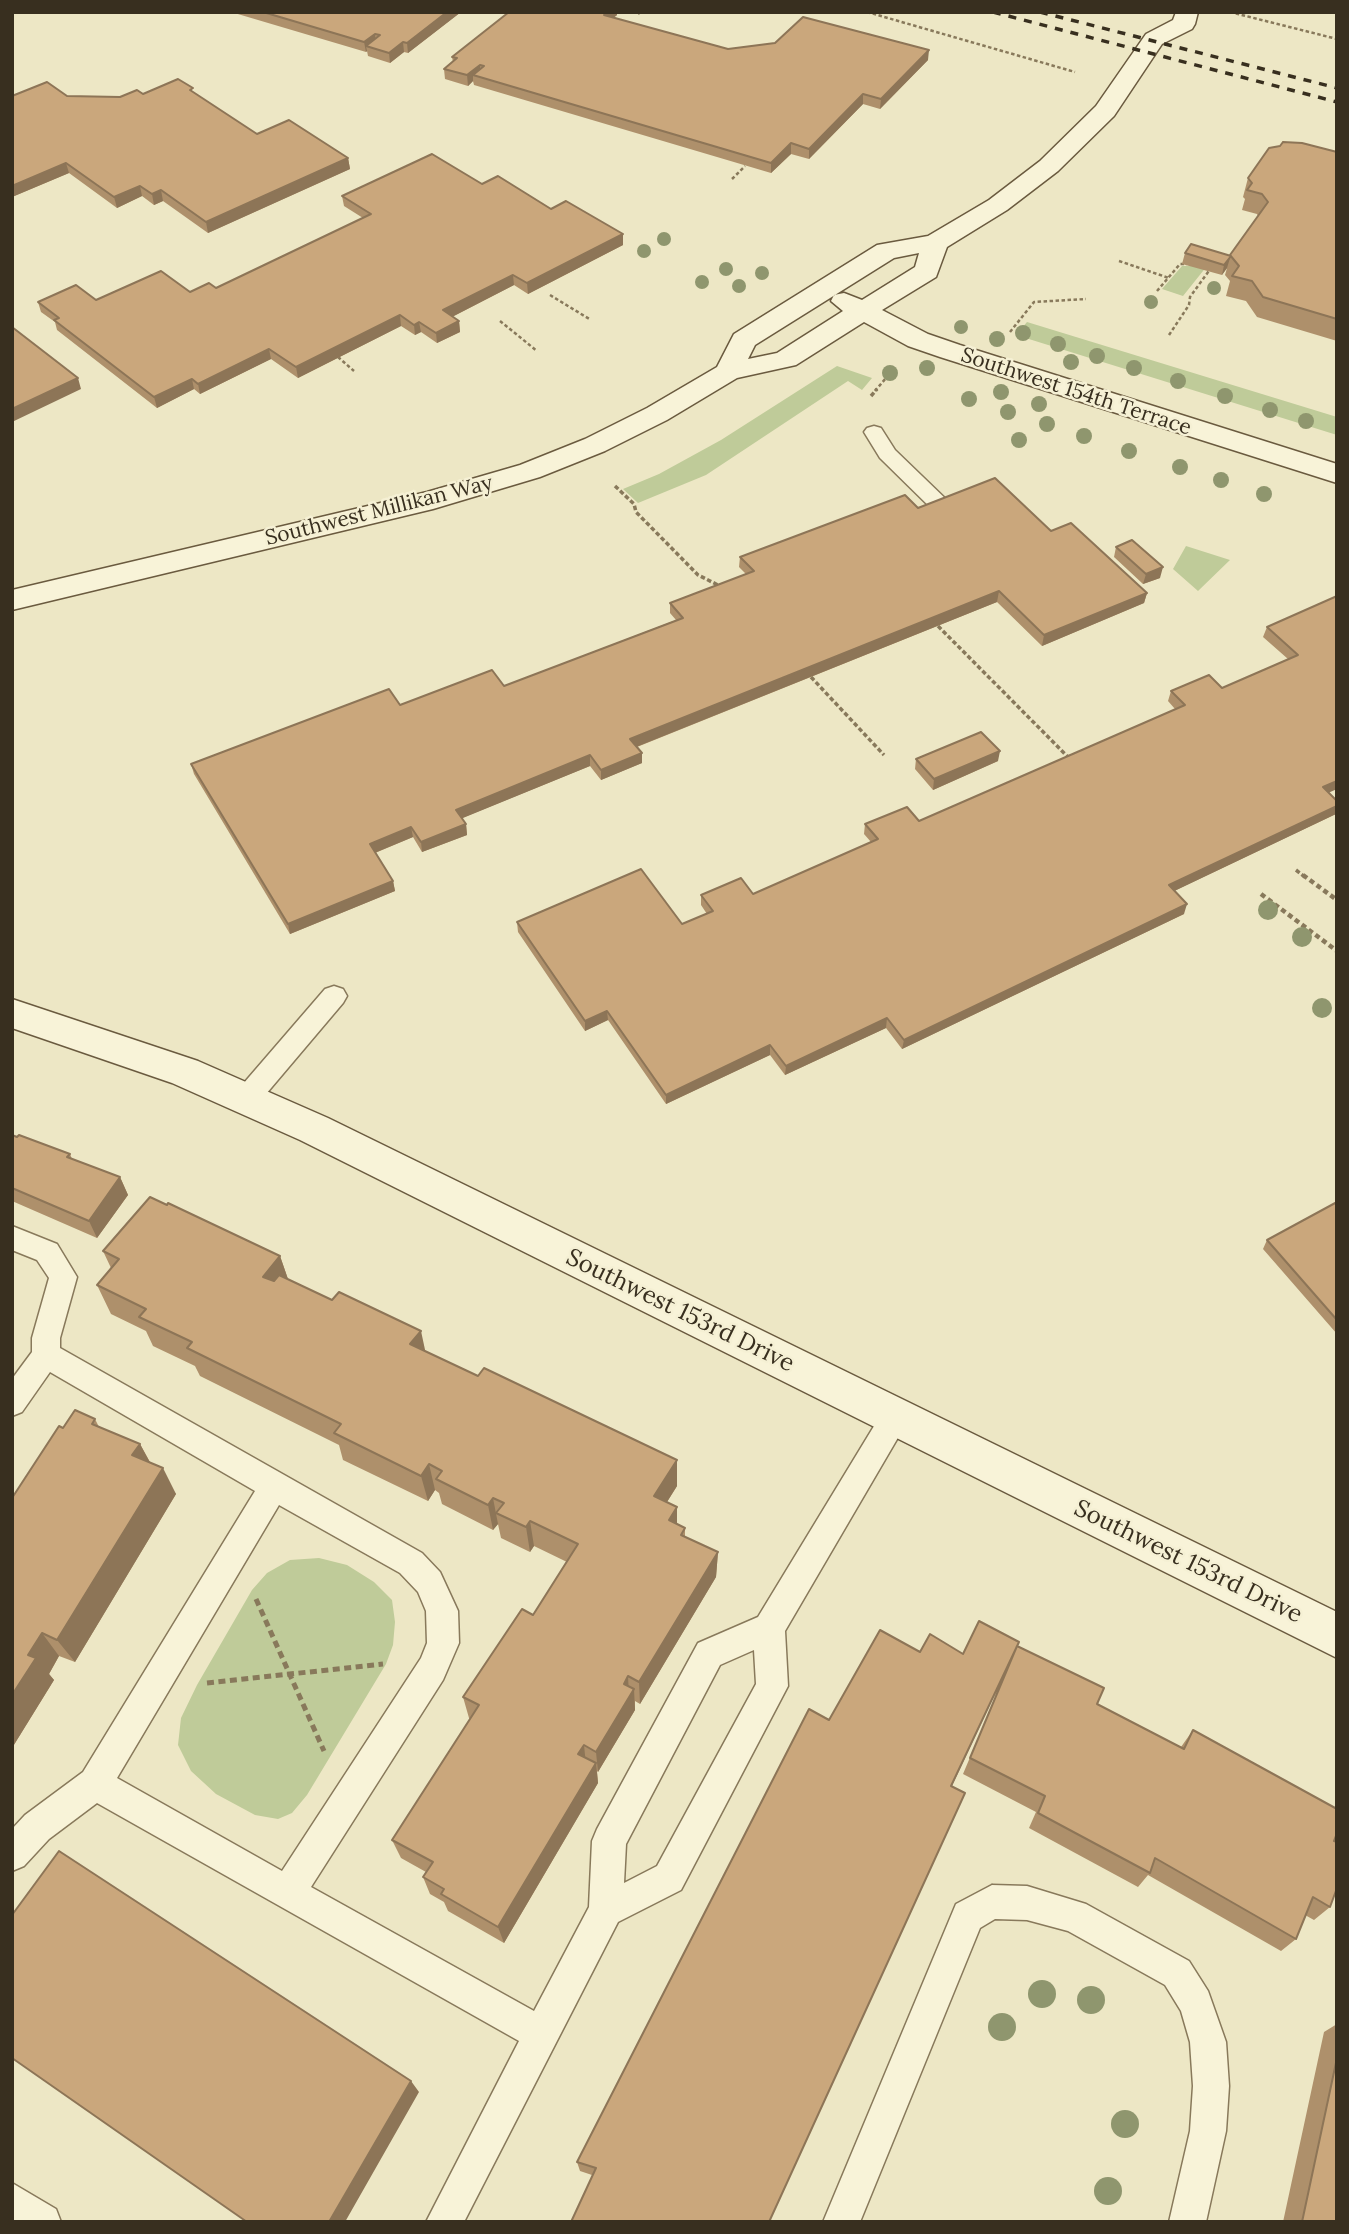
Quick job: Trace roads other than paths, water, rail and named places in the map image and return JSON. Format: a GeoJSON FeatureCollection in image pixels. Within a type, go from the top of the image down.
{"type":"FeatureCollection","features":[{"type":"Feature","properties":{"kind":"street"},"geometry":{"type":"LineString","coordinates":[[728,372],[744,340],[823,289],[886,251],[935,243],[998,205],[1074,143],[1124,87],[1154,39],[1184,24],[1187,12]]}},
{"type":"Feature","properties":{"kind":"street"},"geometry":{"type":"LineString","coordinates":[[1139,18],[1154,39]]}},
{"type":"Feature","properties":{"kind":"street","name":"Southwest Millikan Way"},"geometry":{"type":"LineString","coordinates":[[12,600],[433,500],[530,471],[595,445],[657,414],[728,372],[786,359],[927,271],[935,243]]}},
{"type":"Feature","properties":{"kind":"street","name":"Southwest 154th Terrace"},"geometry":{"type":"LineString","coordinates":[[823,289],[918,340],[1337,474]]}},
{"type":"Feature","properties":{"kind":"street","name":"Southwest 153rd Drive"},"geometry":{"type":"LineString","coordinates":[[12,1013],[138,1053],[314,1129],[1337,1636]]}},
{"type":"Feature","properties":{"kind":"lane"},"geometry":{"type":"LineString","coordinates":[[874,432],[887,454],[943,508]]}},
{"type":"Feature","properties":{"kind":"lane"},"geometry":{"type":"LineString","coordinates":[[246,1099],[334,996]]}},
{"type":"Feature","properties":{"kind":"lane"},"geometry":{"type":"LineString","coordinates":[[12,1238],[47,1252],[63,1277],[46,1338],[46,1354],[12,1403]]}},
{"type":"Feature","properties":{"kind":"lane"},"geometry":{"type":"LineString","coordinates":[[46,1354],[411,1563],[429,1582],[442,1611],[443,1643],[432,1669],[288,1893]]}},
{"type":"Feature","properties":{"kind":"lane"},"geometry":{"type":"LineString","coordinates":[[606,1910],[670,1878],[772,1686],[769,1628],[895,1417]]}},
{"type":"Feature","properties":{"kind":"lane"},"geometry":{"type":"LineString","coordinates":[[12,1854],[37,1827],[95,1784],[274,1486]]}},
{"type":"Feature","properties":{"kind":"lane"},"geometry":{"type":"LineString","coordinates":[[444,2222],[606,1910],[609,1841],[709,1654],[769,1628]]}},
{"type":"Feature","properties":{"kind":"lane"},"geometry":{"type":"LineString","coordinates":[[95,1784],[542,2035]]}},
{"type":"Feature","properties":{"kind":"lane"},"geometry":{"type":"LineString","coordinates":[[841,2222],[968,1916],[992,1902],[1027,1903],[1074,1916],[1177,1973],[1196,2003],[1208,2042],[1208,2130],[1186,2222]]}},
{"type":"Feature","properties":{"kind":"lane"},"geometry":{"type":"LineString","coordinates":[[12,2201],[43,2222]]}},
{"type":"Feature","properties":{"kind":"railway"},"geometry":{"type":"LineString","coordinates":[[993,12],[1337,102]]}},
{"type":"Feature","properties":{"kind":"railway"},"geometry":{"type":"LineString","coordinates":[[1040,12],[1337,88]]}}]}
